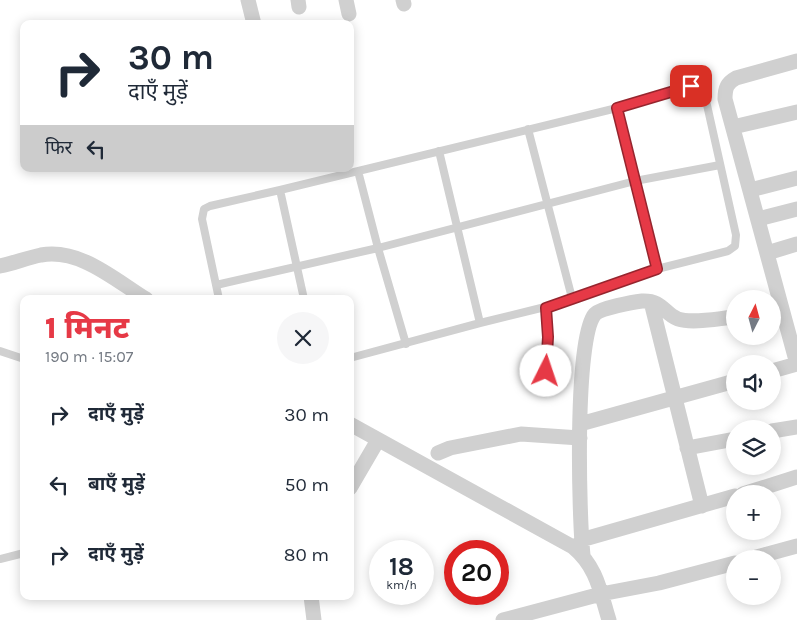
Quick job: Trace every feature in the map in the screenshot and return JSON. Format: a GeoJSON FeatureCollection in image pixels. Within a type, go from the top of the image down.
{"type":"FeatureCollection","features":[{"type":"Feature","properties":{"kind":"street"},"geometry":{"type":"LineString","coordinates":[[248,0],[253,20]]}},
{"type":"Feature","properties":{"kind":"street"},"geometry":{"type":"LineString","coordinates":[[781,368],[797,364],[784,310],[725,99],[725,89],[736,78],[797,61]]}},
{"type":"Feature","properties":{"kind":"street"},"geometry":{"type":"LineString","coordinates":[[733,127],[797,112]]}},
{"type":"Feature","properties":{"kind":"street"},"geometry":{"type":"LineString","coordinates":[[750,190],[797,178]]}},
{"type":"Feature","properties":{"kind":"street"},"geometry":{"type":"LineString","coordinates":[[758,219],[797,209]]}},
{"type":"Feature","properties":{"kind":"street"},"geometry":{"type":"LineString","coordinates":[[767,252],[797,244]]}},
{"type":"Feature","properties":{"kind":"street"},"geometry":{"type":"LineString","coordinates":[[0,266],[43,255],[74,258],[83,260],[140,295]]}},
{"type":"Feature","properties":{"kind":"street"},"geometry":{"type":"LineString","coordinates":[[608,620],[595,572],[582,548],[581,384],[591,321],[600,310],[642,301],[658,304],[677,319],[687,321],[726,318]]}},
{"type":"Feature","properties":{"kind":"street"},"geometry":{"type":"LineString","coordinates":[[651,302],[702,506]]}},
{"type":"Feature","properties":{"kind":"street"},"geometry":{"type":"LineString","coordinates":[[438,453],[450,448],[521,434],[580,431],[675,398],[726,384]]}},
{"type":"Feature","properties":{"kind":"street"},"geometry":{"type":"LineString","coordinates":[[354,426],[573,547],[582,548],[726,499]]}},
{"type":"Feature","properties":{"kind":"street"},"geometry":{"type":"LineString","coordinates":[[781,430],[797,427]]}},
{"type":"Feature","properties":{"kind":"street"},"geometry":{"type":"LineString","coordinates":[[354,481],[378,440]]}},
{"type":"Feature","properties":{"kind":"street"},"geometry":{"type":"LineString","coordinates":[[687,448],[726,441]]}},
{"type":"Feature","properties":{"kind":"street"},"geometry":{"type":"LineString","coordinates":[[772,485],[797,477]]}},
{"type":"Feature","properties":{"kind":"street"},"geometry":{"type":"LineString","coordinates":[[781,550],[797,546]]}},
{"type":"Feature","properties":{"kind":"street"},"geometry":{"type":"LineString","coordinates":[[503,620],[601,594],[659,583],[726,565]]}},
{"type":"Feature","properties":{"kind":"street"},"geometry":{"type":"LineString","coordinates":[[312,600],[314,620]]}},
{"type":"Feature","properties":{"kind":"lane"},"geometry":{"type":"LineString","coordinates":[[354,172],[617,108],[691,86],[700,87],[705,96],[736,235],[735,246],[728,251],[657,269],[546,308],[480,323],[354,357]]}},
{"type":"Feature","properties":{"kind":"lane"},"geometry":{"type":"LineString","coordinates":[[617,108],[657,269]]}},
{"type":"Feature","properties":{"kind":"lane"},"geometry":{"type":"LineString","coordinates":[[528,129],[572,298]]}},
{"type":"Feature","properties":{"kind":"lane"},"geometry":{"type":"LineString","coordinates":[[438,151],[480,323]]}},
{"type":"Feature","properties":{"kind":"lane"},"geometry":{"type":"LineString","coordinates":[[216,285],[378,248],[635,181],[720,165]]}},
{"type":"Feature","properties":{"kind":"lane"},"geometry":{"type":"LineString","coordinates":[[358,171],[406,344]]}},
{"type":"Feature","properties":{"kind":"lane"},"geometry":{"type":"LineString","coordinates":[[217,295],[202,219],[204,209],[354,172]]}},
{"type":"Feature","properties":{"kind":"lane"},"geometry":{"type":"LineString","coordinates":[[280,190],[303,295]]}},
{"type":"Feature","properties":{"kind":"lane"},"geometry":{"type":"LineString","coordinates":[[546,308],[548,337],[546,371]]}},
{"type":"Feature","properties":{"kind":"lane"},"geometry":{"type":"LineString","coordinates":[[0,351],[20,358]]}},
{"type":"Feature","properties":{"kind":"lane"},"geometry":{"type":"LineString","coordinates":[[0,560],[20,554]]}},
{"type":"Feature","properties":{"kind":"route"},"geometry":{"type":"LineString","coordinates":[[546,371],[548,358],[546,308],[657,269],[617,108],[691,86]]}}]}
